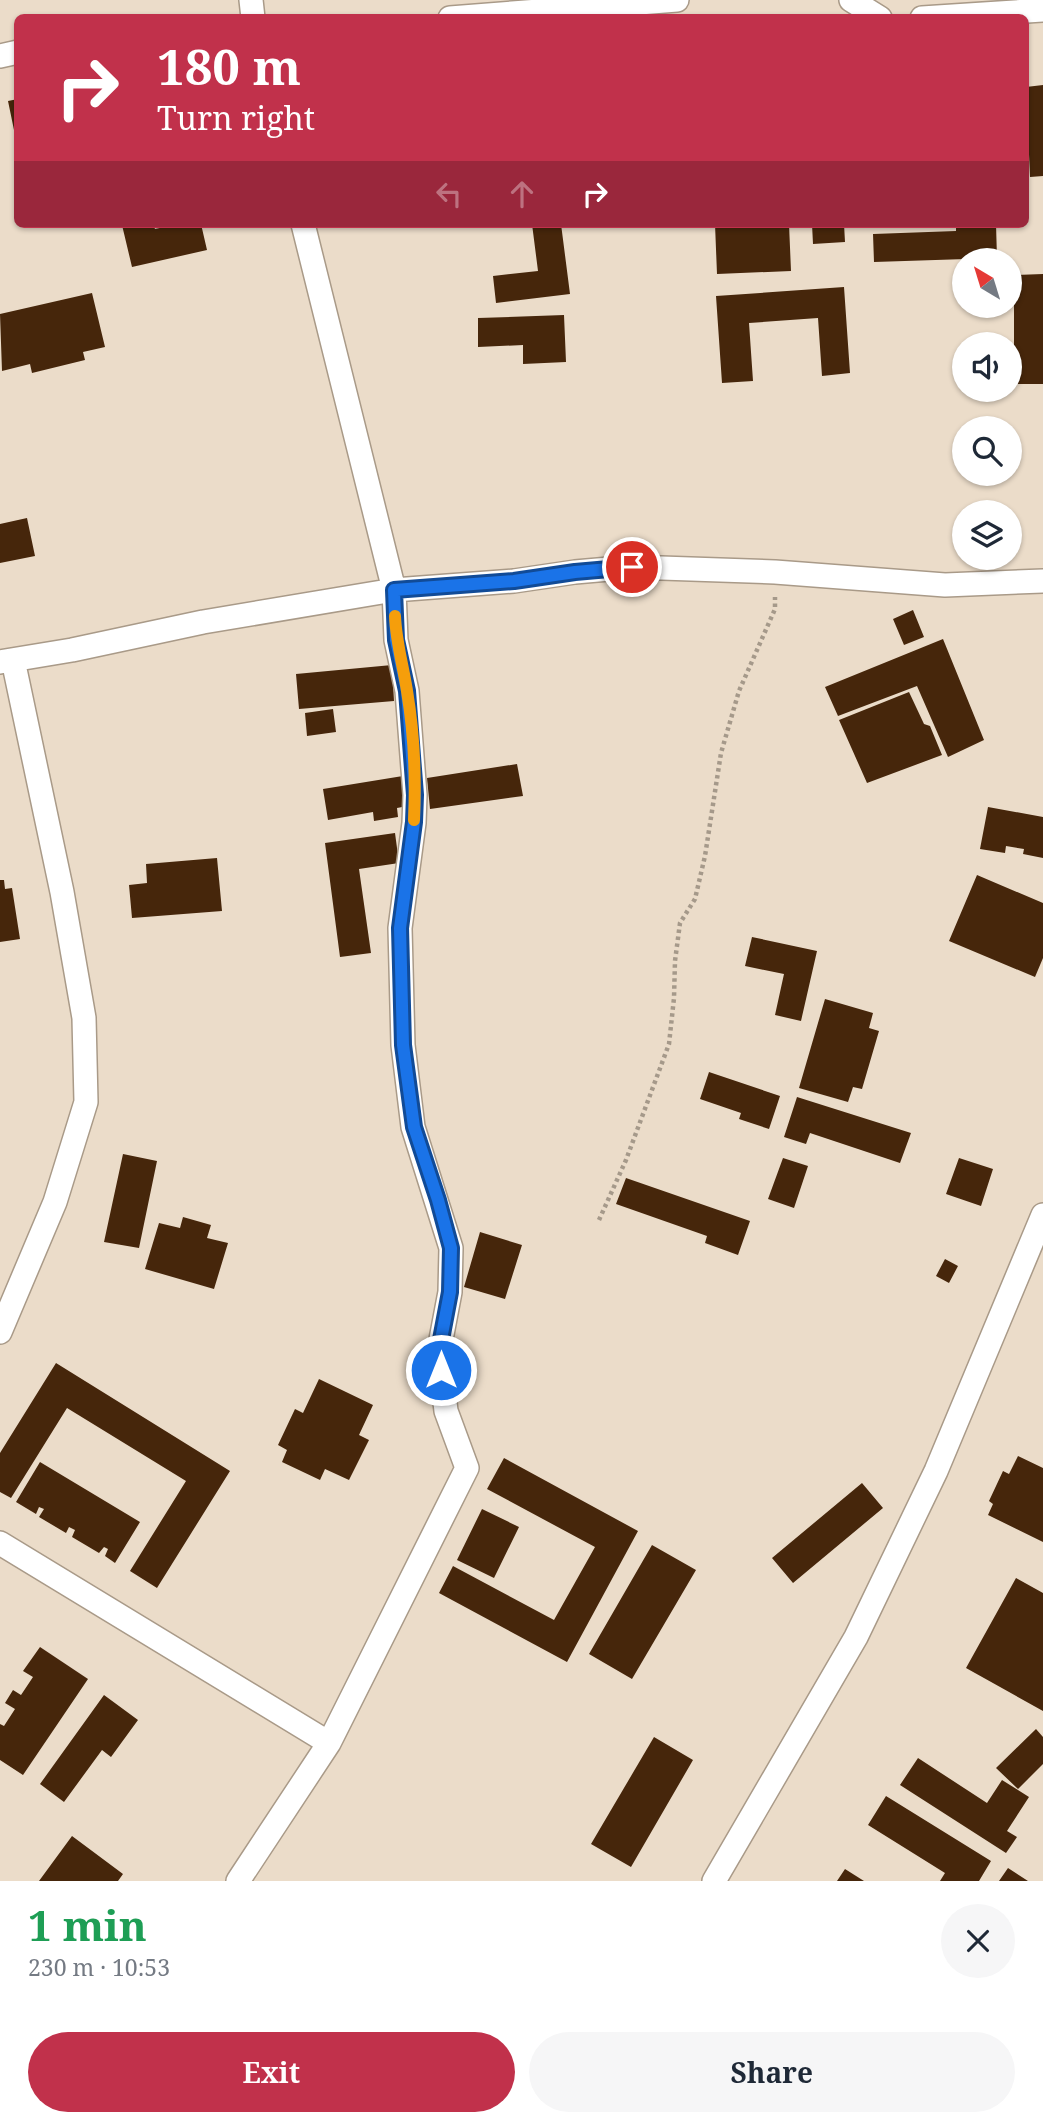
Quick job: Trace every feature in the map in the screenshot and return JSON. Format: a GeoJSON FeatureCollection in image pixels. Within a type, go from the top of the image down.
{"type":"FeatureCollection","features":[{"type":"Feature","properties":{"kind":"street"},"geometry":{"type":"LineString","coordinates":[[500,14],[677,0]]}},
{"type":"Feature","properties":{"kind":"street"},"geometry":{"type":"LineString","coordinates":[[851,0],[874,14]]}},
{"type":"Feature","properties":{"kind":"street"},"geometry":{"type":"LineString","coordinates":[[982,14],[1043,10]]}},
{"type":"Feature","properties":{"kind":"street"},"geometry":{"type":"LineString","coordinates":[[238,1881],[329,1743],[467,1468],[446,1411],[439,1350],[450,1292],[451,1248],[414,1127],[403,1045],[400,928],[415,795],[407,691],[396,640],[394,590],[304,228]]}},
{"type":"Feature","properties":{"kind":"street"},"geometry":{"type":"LineString","coordinates":[[0,1332],[55,1202],[86,1102],[84,1018],[62,892],[7,661],[203,622],[394,590],[514,581],[632,567],[775,572],[945,585],[1043,581]]}},
{"type":"Feature","properties":{"kind":"street"},"geometry":{"type":"LineString","coordinates":[[715,1881],[856,1637],[936,1471],[1043,1215]]}},
{"type":"Feature","properties":{"kind":"street"},"geometry":{"type":"LineString","coordinates":[[0,1543],[329,1743]]}},
{"type":"Feature","properties":{"kind":"path"},"geometry":{"type":"LineString","coordinates":[[599,1220],[669,1044],[680,923],[695,899],[714,810],[721,753],[739,691],[775,609],[775,572]]}},
{"type":"Feature","properties":{"kind":"building"},"geometry":{"type":"Polygon","coordinates":[[[1043,85],[1043,176],[1030,177],[1029,87],[1043,85]]]}},
{"type":"Feature","properties":{"kind":"building"},"geometry":{"type":"Polygon","coordinates":[[[14,100],[14,130],[8,101],[14,100]]]}},
{"type":"Feature","properties":{"kind":"building"},"geometry":{"type":"Polygon","coordinates":[[[123,228],[202,228],[207,250],[132,267],[123,228]]]}},
{"type":"Feature","properties":{"kind":"building"},"geometry":{"type":"Polygon","coordinates":[[[533,228],[562,228],[570,294],[496,303],[493,276],[538,271],[533,228]]]}},
{"type":"Feature","properties":{"kind":"building"},"geometry":{"type":"Polygon","coordinates":[[[715,228],[789,228],[791,271],[717,274],[715,228]]]}},
{"type":"Feature","properties":{"kind":"building"},"geometry":{"type":"Polygon","coordinates":[[[812,228],[844,228],[845,242],[813,244],[812,228]]]}},
{"type":"Feature","properties":{"kind":"building"},"geometry":{"type":"Polygon","coordinates":[[[996,228],[997,248],[952,248],[952,259],[874,262],[873,234],[996,228]]]}},
{"type":"Feature","properties":{"kind":"building"},"geometry":{"type":"Polygon","coordinates":[[[1043,274],[1043,384],[1022,384],[1022,332],[1014,332],[1014,318],[1022,318],[1022,275],[1043,274]]]}},
{"type":"Feature","properties":{"kind":"building"},"geometry":{"type":"Polygon","coordinates":[[[844,287],[850,373],[822,376],[818,318],[749,323],[753,381],[722,383],[716,296],[844,287]]]}},
{"type":"Feature","properties":{"kind":"building"},"geometry":{"type":"Polygon","coordinates":[[[92,293],[105,347],[83,352],[85,360],[32,373],[30,364],[2,371],[0,314],[92,293]]]}},
{"type":"Feature","properties":{"kind":"building"},"geometry":{"type":"Polygon","coordinates":[[[564,315],[566,362],[523,364],[523,345],[478,347],[478,318],[564,315]]]}},
{"type":"Feature","properties":{"kind":"building"},"geometry":{"type":"Polygon","coordinates":[[[27,518],[35,556],[0,563],[0,524],[27,518]]]}},
{"type":"Feature","properties":{"kind":"building"},"geometry":{"type":"Polygon","coordinates":[[[913,610],[924,637],[904,645],[893,619],[913,610]]]}},
{"type":"Feature","properties":{"kind":"building"},"geometry":{"type":"Polygon","coordinates":[[[943,639],[984,740],[948,757],[917,686],[838,716],[825,687],[943,639]]]}},
{"type":"Feature","properties":{"kind":"building"},"geometry":{"type":"Polygon","coordinates":[[[392,665],[394,701],[299,709],[296,674],[392,665]]]}},
{"type":"Feature","properties":{"kind":"building"},"geometry":{"type":"Polygon","coordinates":[[[909,692],[924,724],[930,726],[942,755],[867,783],[839,720],[909,692]]]}},
{"type":"Feature","properties":{"kind":"building"},"geometry":{"type":"Polygon","coordinates":[[[333,709],[336,732],[307,736],[305,713],[333,709]]]}},
{"type":"Feature","properties":{"kind":"building"},"geometry":{"type":"Polygon","coordinates":[[[517,764],[523,796],[430,809],[427,778],[517,764]]]}},
{"type":"Feature","properties":{"kind":"building"},"geometry":{"type":"Polygon","coordinates":[[[409,775],[413,805],[397,808],[398,817],[374,821],[373,812],[328,820],[323,789],[409,775]]]}},
{"type":"Feature","properties":{"kind":"building"},"geometry":{"type":"Polygon","coordinates":[[[988,807],[1043,817],[1043,858],[1023,854],[1024,849],[1006,846],[1005,853],[980,849],[988,807]]]}},
{"type":"Feature","properties":{"kind":"building"},"geometry":{"type":"Polygon","coordinates":[[[395,833],[399,863],[359,869],[371,953],[340,957],[325,843],[395,833]]]}},
{"type":"Feature","properties":{"kind":"building"},"geometry":{"type":"Polygon","coordinates":[[[217,858],[222,911],[132,918],[129,885],[147,883],[146,864],[217,858]]]}},
{"type":"Feature","properties":{"kind":"building"},"geometry":{"type":"Polygon","coordinates":[[[977,875],[1043,903],[1043,958],[1035,977],[949,941],[977,875]]]}},
{"type":"Feature","properties":{"kind":"building"},"geometry":{"type":"Polygon","coordinates":[[[0,880],[4,880],[5,889],[12,888],[20,939],[0,942],[0,880]]]}},
{"type":"Feature","properties":{"kind":"building"},"geometry":{"type":"Polygon","coordinates":[[[752,937],[817,951],[801,1021],[775,1015],[784,974],[745,966],[752,937]]]}},
{"type":"Feature","properties":{"kind":"building"},"geometry":{"type":"Polygon","coordinates":[[[825,999],[873,1013],[869,1028],[879,1031],[862,1089],[853,1087],[848,1102],[799,1088],[825,999]]]}},
{"type":"Feature","properties":{"kind":"building"},"geometry":{"type":"Polygon","coordinates":[[[709,1072],[780,1096],[769,1129],[739,1119],[741,1113],[700,1099],[709,1072]]]}},
{"type":"Feature","properties":{"kind":"building"},"geometry":{"type":"Polygon","coordinates":[[[797,1097],[911,1133],[900,1163],[810,1133],[806,1144],[784,1137],[797,1097]]]}},
{"type":"Feature","properties":{"kind":"building"},"geometry":{"type":"Polygon","coordinates":[[[123,1154],[157,1161],[139,1248],[104,1242],[123,1154]]]}},
{"type":"Feature","properties":{"kind":"building"},"geometry":{"type":"Polygon","coordinates":[[[783,1158],[808,1166],[794,1208],[768,1199],[783,1158]]]}},
{"type":"Feature","properties":{"kind":"building"},"geometry":{"type":"Polygon","coordinates":[[[959,1158],[993,1169],[981,1206],[946,1194],[959,1158]]]}},
{"type":"Feature","properties":{"kind":"building"},"geometry":{"type":"Polygon","coordinates":[[[626,1178],[750,1221],[738,1255],[705,1243],[707,1236],[616,1204],[626,1178]]]}},
{"type":"Feature","properties":{"kind":"building"},"geometry":{"type":"Polygon","coordinates":[[[183,1217],[211,1225],[207,1238],[228,1243],[214,1289],[145,1269],[159,1223],[180,1228],[183,1217]]]}},
{"type":"Feature","properties":{"kind":"building"},"geometry":{"type":"Polygon","coordinates":[[[480,1232],[522,1245],[505,1299],[464,1287],[480,1232]]]}},
{"type":"Feature","properties":{"kind":"building"},"geometry":{"type":"Polygon","coordinates":[[[945,1259],[958,1266],[949,1283],[936,1276],[945,1259]]]}},
{"type":"Feature","properties":{"kind":"building"},"geometry":{"type":"Polygon","coordinates":[[[56,1363],[230,1471],[157,1588],[130,1571],[186,1481],[67,1408],[11,1498],[0,1492],[0,1453],[56,1363]]]}},
{"type":"Feature","properties":{"kind":"building"},"geometry":{"type":"Polygon","coordinates":[[[319,1379],[373,1405],[359,1435],[369,1440],[349,1480],[325,1469],[320,1480],[282,1462],[287,1450],[278,1445],[295,1409],[303,1413],[319,1379]]]}},
{"type":"Feature","properties":{"kind":"building"},"geometry":{"type":"Polygon","coordinates":[[[1018,1456],[1043,1468],[1043,1542],[988,1515],[993,1504],[989,1501],[1003,1471],[1009,1474],[1018,1456]]]}},
{"type":"Feature","properties":{"kind":"building"},"geometry":{"type":"Polygon","coordinates":[[[504,1458],[638,1531],[567,1662],[439,1593],[453,1566],[554,1620],[595,1547],[487,1489],[504,1458]]]}},
{"type":"Feature","properties":{"kind":"building"},"geometry":{"type":"Polygon","coordinates":[[[40,1462],[140,1522],[115,1563],[105,1556],[108,1549],[104,1547],[99,1553],[72,1537],[75,1530],[69,1527],[66,1533],[39,1517],[44,1509],[39,1507],[36,1514],[16,1502],[40,1462]]]}},
{"type":"Feature","properties":{"kind":"building"},"geometry":{"type":"Polygon","coordinates":[[[862,1483],[883,1508],[793,1583],[772,1558],[862,1483]]]}},
{"type":"Feature","properties":{"kind":"building"},"geometry":{"type":"Polygon","coordinates":[[[482,1509],[519,1527],[494,1578],[457,1560],[482,1509]]]}},
{"type":"Feature","properties":{"kind":"building"},"geometry":{"type":"Polygon","coordinates":[[[652,1545],[696,1570],[632,1679],[589,1654],[652,1545]]]}},
{"type":"Feature","properties":{"kind":"building"},"geometry":{"type":"Polygon","coordinates":[[[1016,1578],[1043,1593],[1043,1711],[966,1668],[1016,1578]]]}},
{"type":"Feature","properties":{"kind":"building"},"geometry":{"type":"Polygon","coordinates":[[[40,1647],[88,1679],[23,1775],[0,1760],[0,1724],[4,1726],[15,1709],[5,1703],[13,1690],[21,1695],[33,1677],[23,1671],[40,1647]]]}},
{"type":"Feature","properties":{"kind":"building"},"geometry":{"type":"Polygon","coordinates":[[[104,1695],[138,1720],[111,1757],[102,1750],[64,1802],[40,1784],[104,1695]]]}},
{"type":"Feature","properties":{"kind":"building"},"geometry":{"type":"Polygon","coordinates":[[[1036,1729],[1043,1737],[1043,1764],[1018,1789],[996,1768],[1036,1729]]]}},
{"type":"Feature","properties":{"kind":"building"},"geometry":{"type":"Polygon","coordinates":[[[654,1737],[693,1760],[631,1867],[591,1844],[654,1737]]]}},
{"type":"Feature","properties":{"kind":"building"},"geometry":{"type":"Polygon","coordinates":[[[918,1758],[987,1803],[1002,1780],[1029,1797],[1007,1831],[1017,1837],[1006,1853],[900,1785],[918,1758]]]}},
{"type":"Feature","properties":{"kind":"building"},"geometry":{"type":"Polygon","coordinates":[[[886,1796],[991,1861],[979,1881],[940,1881],[945,1873],[868,1825],[886,1796]]]}},
{"type":"Feature","properties":{"kind":"building"},"geometry":{"type":"Polygon","coordinates":[[[72,1836],[123,1874],[118,1881],[39,1881],[72,1836]]]}},
{"type":"Feature","properties":{"kind":"building"},"geometry":{"type":"Polygon","coordinates":[[[1008,1868],[1028,1881],[999,1881],[1008,1868]]]}},
{"type":"Feature","properties":{"kind":"building"},"geometry":{"type":"Polygon","coordinates":[[[845,1869],[864,1881],[837,1881],[845,1869]]]}},
{"type":"Feature","properties":{"kind":"slow traffic"},"geometry":{"type":"LineString","coordinates":[[395,616],[396,640],[407,691],[414,761],[414,820]]}},
{"type":"Feature","properties":{"kind":"route"},"geometry":{"type":"LineString","coordinates":[[441,1370],[439,1350],[450,1292],[451,1248],[414,1127],[403,1045],[400,928],[415,795],[407,691],[396,640],[394,590],[514,581],[632,567]]}}]}
